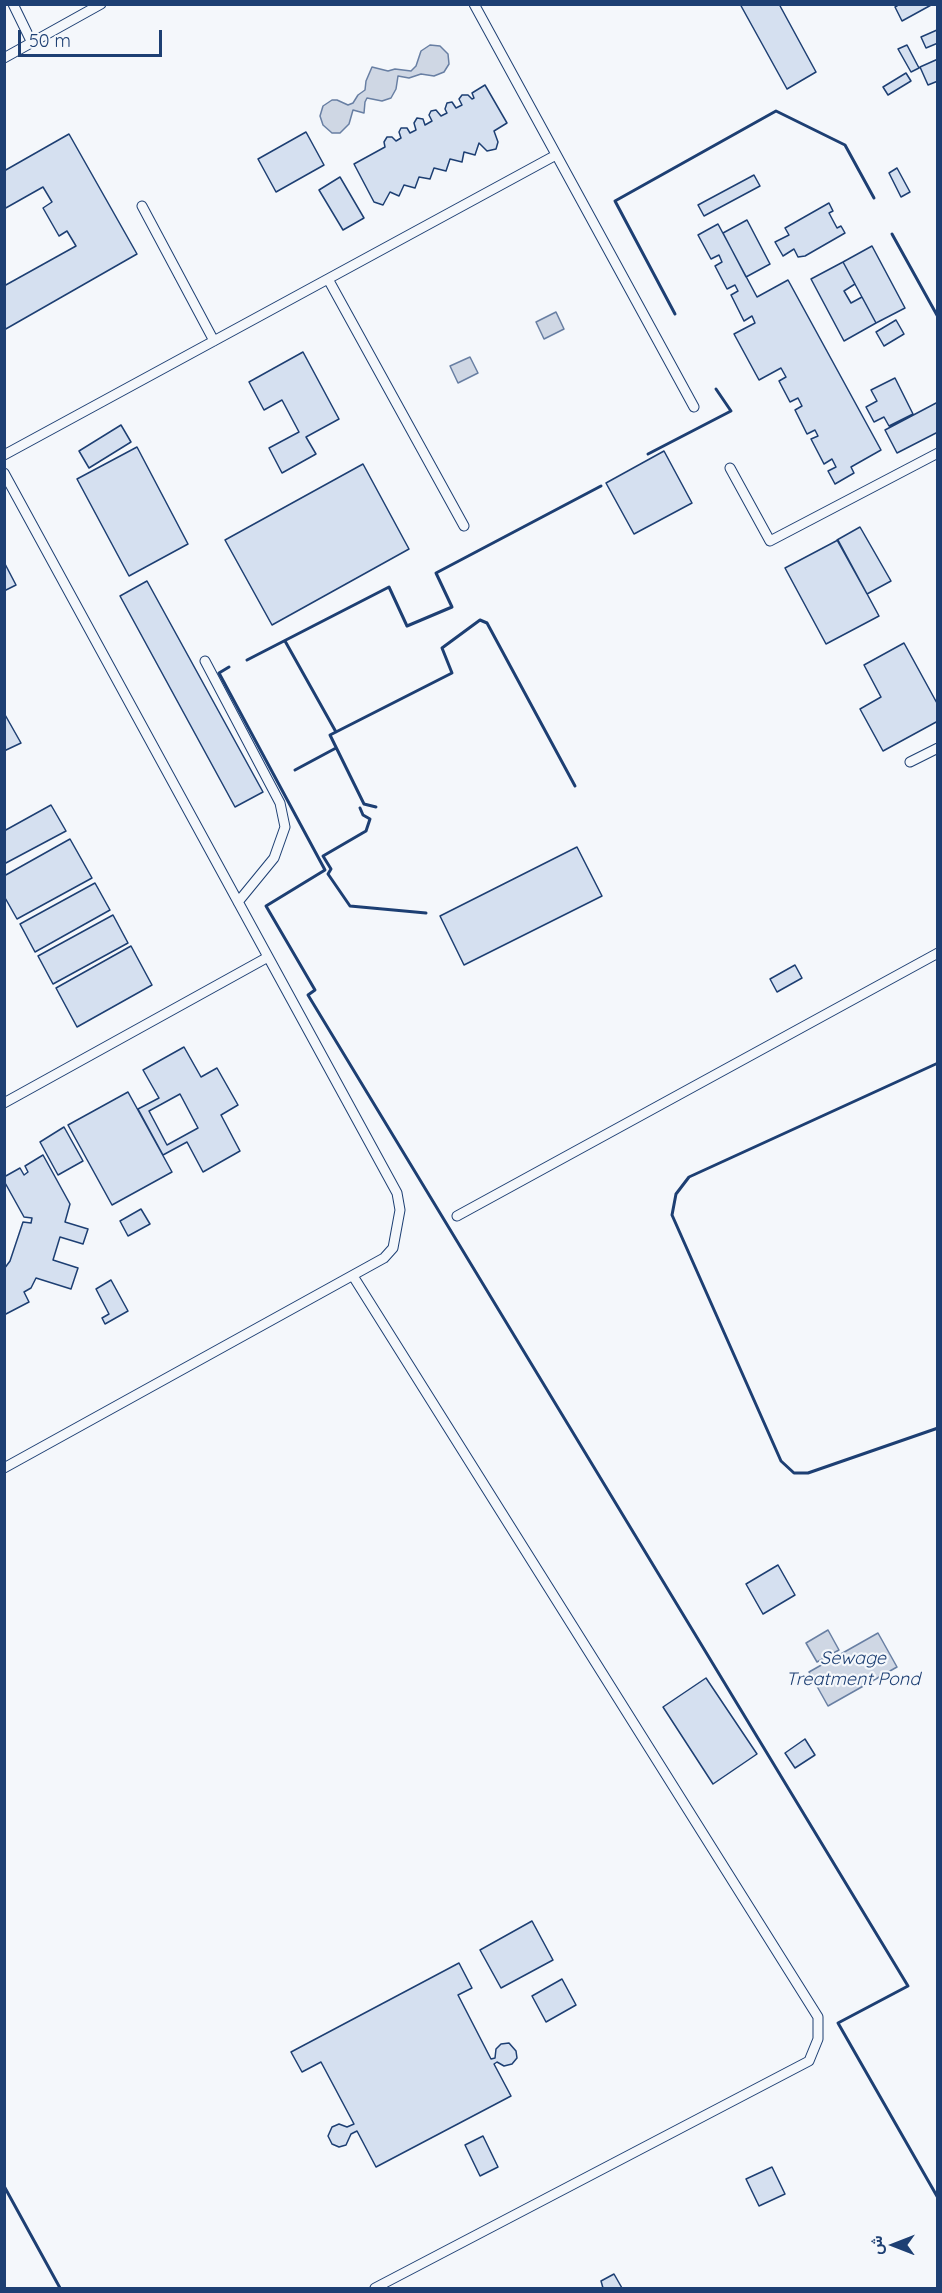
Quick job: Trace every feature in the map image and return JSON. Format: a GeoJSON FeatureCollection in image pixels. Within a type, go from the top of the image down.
{"type":"FeatureCollection","features":[{"type":"Feature","properties":{"kind":"lane"},"geometry":{"type":"LineString","coordinates":[[12,4],[32,43]]}},
{"type":"Feature","properties":{"kind":"lane"},"geometry":{"type":"LineString","coordinates":[[4,58],[101,4]]}},
{"type":"Feature","properties":{"kind":"lane"},"geometry":{"type":"LineString","coordinates":[[474,4],[694,407]]}},
{"type":"Feature","properties":{"kind":"lane"},"geometry":{"type":"LineString","coordinates":[[4,455],[556,155]]}},
{"type":"Feature","properties":{"kind":"lane"},"geometry":{"type":"LineString","coordinates":[[142,206],[214,342]]}},
{"type":"Feature","properties":{"kind":"lane"},"geometry":{"type":"LineString","coordinates":[[328,279],[464,526]]}},
{"type":"Feature","properties":{"kind":"lane"},"geometry":{"type":"LineString","coordinates":[[730,468],[770,541],[938,453]]}},
{"type":"Feature","properties":{"kind":"lane"},"geometry":{"type":"LineString","coordinates":[[4,473],[397,1192],[400,1210],[393,1248],[384,1258],[4,1468]]}},
{"type":"Feature","properties":{"kind":"lane"},"geometry":{"type":"LineString","coordinates":[[205,661],[279,803],[285,827],[274,858],[238,902]]}},
{"type":"Feature","properties":{"kind":"lane"},"geometry":{"type":"LineString","coordinates":[[910,762],[938,748]]}},
{"type":"Feature","properties":{"kind":"lane"},"geometry":{"type":"LineString","coordinates":[[457,1216],[938,952]]}},
{"type":"Feature","properties":{"kind":"lane"},"geometry":{"type":"LineString","coordinates":[[4,1102],[268,957]]}},
{"type":"Feature","properties":{"kind":"lane"},"geometry":{"type":"LineString","coordinates":[[353,1276],[818,2017],[818,2039],[809,2061],[375,2289]]}},
{"type":"Feature","properties":{"kind":"water"},"geometry":{"type":"Polygon","coordinates":[[[430,45],[440,46],[448,54],[449,64],[444,72],[434,76],[421,74],[409,78],[398,76],[396,89],[391,98],[382,101],[367,98],[364,113],[353,110],[349,124],[340,133],[332,133],[323,125],[320,116],[323,106],[332,100],[348,105],[353,103],[365,90],[372,67],[388,71],[395,69],[411,71],[416,66],[421,51],[430,45]]]}},
{"type":"Feature","properties":{"kind":"water"},"geometry":{"type":"Polygon","coordinates":[[[556,312],[564,329],[544,339],[536,322],[556,312]]]}},
{"type":"Feature","properties":{"kind":"water"},"geometry":{"type":"Polygon","coordinates":[[[470,357],[478,373],[458,383],[450,366],[470,357]]]}},
{"type":"Feature","properties":{"kind":"water"},"geometry":{"type":"Polygon","coordinates":[[[828,1630],[839,1650],[817,1662],[806,1643],[828,1630]]]}},
{"type":"Feature","properties":{"kind":"water","name":"Sewage Treatment Pond"},"geometry":{"type":"Polygon","coordinates":[[[878,1633],[897,1667],[828,1706],[809,1672],[878,1633]]]}},
{"type":"Feature","properties":{"kind":"building"},"geometry":{"type":"Polygon","coordinates":[[[740,4],[779,4],[816,72],[787,89],[740,4]]]}},
{"type":"Feature","properties":{"kind":"building"},"geometry":{"type":"Polygon","coordinates":[[[900,4],[933,4],[902,21],[895,7],[900,4]]]}},
{"type":"Feature","properties":{"kind":"building"},"geometry":{"type":"Polygon","coordinates":[[[937,30],[938,43],[926,48],[921,37],[937,30]]]}},
{"type":"Feature","properties":{"kind":"building"},"geometry":{"type":"Polygon","coordinates":[[[907,45],[919,68],[911,72],[898,49],[907,45]]]}},
{"type":"Feature","properties":{"kind":"building"},"geometry":{"type":"Polygon","coordinates":[[[938,59],[938,81],[928,85],[920,67],[938,59]]]}},
{"type":"Feature","properties":{"kind":"building"},"geometry":{"type":"Polygon","coordinates":[[[906,73],[911,81],[888,95],[883,87],[906,73]]]}},
{"type":"Feature","properties":{"kind":"building"},"geometry":{"type":"Polygon","coordinates":[[[485,85],[507,123],[494,131],[498,142],[496,149],[487,151],[479,143],[475,155],[464,152],[462,162],[450,159],[446,171],[434,168],[430,179],[419,177],[415,188],[404,185],[399,196],[390,192],[383,205],[374,202],[354,164],[385,147],[384,142],[387,137],[392,137],[396,141],[401,138],[399,132],[401,128],[407,128],[410,133],[416,130],[414,123],[417,118],[423,119],[425,125],[432,121],[429,115],[431,111],[436,110],[441,116],[447,113],[445,109],[447,103],[452,102],[456,108],[462,105],[459,99],[462,95],[468,95],[472,99],[474,98],[472,93],[485,85]]]}},
{"type":"Feature","properties":{"kind":"building"},"geometry":{"type":"Polygon","coordinates":[[[306,132],[324,165],[276,192],[258,159],[306,132]]]}},
{"type":"Feature","properties":{"kind":"building"},"geometry":{"type":"Polygon","coordinates":[[[69,134],[137,254],[4,330],[4,286],[76,246],[67,231],[59,236],[43,208],[52,202],[43,187],[4,209],[4,171],[69,134]]]}},
{"type":"Feature","properties":{"kind":"building"},"geometry":{"type":"Polygon","coordinates":[[[897,168],[910,192],[901,197],[889,173],[897,168]]]}},
{"type":"Feature","properties":{"kind":"building"},"geometry":{"type":"Polygon","coordinates":[[[754,175],[760,186],[704,216],[698,205],[754,175]]]}},
{"type":"Feature","properties":{"kind":"building"},"geometry":{"type":"Polygon","coordinates":[[[340,177],[364,218],[343,230],[319,190],[340,177]]]}},
{"type":"Feature","properties":{"kind":"building"},"geometry":{"type":"Polygon","coordinates":[[[829,203],[833,211],[829,213],[837,228],[841,226],[845,233],[805,256],[798,257],[794,249],[783,256],[775,242],[789,235],[785,228],[829,203]]]}},
{"type":"Feature","properties":{"kind":"building"},"geometry":{"type":"Polygon","coordinates":[[[747,220],[770,264],[746,277],[723,233],[747,220]]]}},
{"type":"Feature","properties":{"kind":"building"},"geometry":{"type":"Polygon","coordinates":[[[718,224],[757,297],[788,280],[881,450],[851,467],[854,473],[835,484],[828,471],[836,467],[832,459],[824,464],[811,439],[818,436],[815,430],[807,434],[795,410],[802,406],[798,398],[790,402],[779,381],[786,377],[781,368],[759,380],[734,334],[755,323],[752,316],[744,321],[731,295],[738,291],[735,285],[727,289],[715,266],[722,262],[719,255],[711,259],[698,235],[718,224]]]}},
{"type":"Feature","properties":{"kind":"building"},"geometry":{"type":"Polygon","coordinates":[[[872,246],[905,308],[876,323],[843,262],[872,246]]]}},
{"type":"Feature","properties":{"kind":"building"},"geometry":{"type":"Polygon","coordinates":[[[843,262],[855,284],[844,291],[851,303],[862,297],[876,323],[844,341],[811,279],[843,262]]]}},
{"type":"Feature","properties":{"kind":"building"},"geometry":{"type":"Polygon","coordinates":[[[896,320],[904,334],[884,346],[876,332],[896,320]]]}},
{"type":"Feature","properties":{"kind":"building"},"geometry":{"type":"Polygon","coordinates":[[[303,352],[339,419],[306,437],[316,454],[282,473],[269,448],[299,432],[282,400],[264,410],[249,382],[303,352]]]}},
{"type":"Feature","properties":{"kind":"building"},"geometry":{"type":"Polygon","coordinates":[[[895,378],[913,414],[889,426],[884,417],[874,422],[866,407],[877,401],[871,390],[895,378]]]}},
{"type":"Feature","properties":{"kind":"building"},"geometry":{"type":"Polygon","coordinates":[[[938,402],[938,432],[897,453],[885,430],[938,402]]]}},
{"type":"Feature","properties":{"kind":"building"},"geometry":{"type":"Polygon","coordinates":[[[121,425],[131,442],[89,468],[79,451],[121,425]]]}},
{"type":"Feature","properties":{"kind":"building"},"geometry":{"type":"Polygon","coordinates":[[[137,447],[188,544],[129,576],[77,479],[137,447]]]}},
{"type":"Feature","properties":{"kind":"building"},"geometry":{"type":"Polygon","coordinates":[[[664,451],[692,503],[634,534],[606,483],[664,451]]]}},
{"type":"Feature","properties":{"kind":"building"},"geometry":{"type":"Polygon","coordinates":[[[363,464],[409,549],[272,625],[225,540],[363,464]]]}},
{"type":"Feature","properties":{"kind":"building"},"geometry":{"type":"Polygon","coordinates":[[[860,527],[891,581],[867,594],[837,540],[860,527]]]}},
{"type":"Feature","properties":{"kind":"building"},"geometry":{"type":"Polygon","coordinates":[[[838,540],[879,616],[826,644],[785,568],[838,540]]]}},
{"type":"Feature","properties":{"kind":"building"},"geometry":{"type":"Polygon","coordinates":[[[4,562],[16,585],[4,591],[4,562]]]}},
{"type":"Feature","properties":{"kind":"building"},"geometry":{"type":"Polygon","coordinates":[[[147,581],[263,792],[235,807],[120,596],[147,581]]]}},
{"type":"Feature","properties":{"kind":"building"},"geometry":{"type":"Polygon","coordinates":[[[904,643],[938,705],[938,721],[883,751],[860,709],[881,697],[864,665],[904,643]]]}},
{"type":"Feature","properties":{"kind":"building"},"geometry":{"type":"Polygon","coordinates":[[[4,713],[21,743],[4,751],[4,713]]]}},
{"type":"Feature","properties":{"kind":"building"},"geometry":{"type":"Polygon","coordinates":[[[51,805],[66,831],[4,864],[4,831],[51,805]]]}},
{"type":"Feature","properties":{"kind":"building"},"geometry":{"type":"Polygon","coordinates":[[[70,839],[92,878],[17,919],[4,896],[4,876],[70,839]]]}},
{"type":"Feature","properties":{"kind":"building"},"geometry":{"type":"Polygon","coordinates":[[[577,847],[602,896],[464,965],[440,916],[577,847]]]}},
{"type":"Feature","properties":{"kind":"building"},"geometry":{"type":"Polygon","coordinates":[[[95,883],[110,910],[35,952],[20,924],[95,883]]]}},
{"type":"Feature","properties":{"kind":"building"},"geometry":{"type":"Polygon","coordinates":[[[113,915],[128,943],[53,984],[38,956],[113,915]]]}},
{"type":"Feature","properties":{"kind":"building"},"geometry":{"type":"Polygon","coordinates":[[[131,946],[152,985],[77,1027],[56,988],[131,946]]]}},
{"type":"Feature","properties":{"kind":"building"},"geometry":{"type":"Polygon","coordinates":[[[795,965],[802,978],[777,992],[770,979],[795,965]]]}},
{"type":"Feature","properties":{"kind":"building"},"geometry":{"type":"Polygon","coordinates":[[[184,1047],[201,1077],[217,1068],[238,1105],[221,1115],[240,1151],[203,1172],[187,1142],[163,1155],[138,1109],[159,1098],[143,1070],[184,1047]]]}},
{"type":"Feature","properties":{"kind":"building"},"geometry":{"type":"Polygon","coordinates":[[[128,1092],[172,1172],[112,1205],[68,1125],[128,1092]]]}},
{"type":"Feature","properties":{"kind":"building"},"geometry":{"type":"Polygon","coordinates":[[[180,1094],[198,1128],[167,1145],[149,1111],[180,1094]]]}},
{"type":"Feature","properties":{"kind":"building"},"geometry":{"type":"Polygon","coordinates":[[[64,1127],[83,1161],[58,1175],[40,1142],[64,1127]]]}},
{"type":"Feature","properties":{"kind":"building"},"geometry":{"type":"Polygon","coordinates":[[[43,1155],[70,1204],[65,1222],[88,1229],[83,1244],[60,1237],[53,1260],[78,1268],[71,1289],[36,1278],[31,1288],[24,1292],[29,1302],[4,1315],[4,1269],[10,1261],[23,1222],[31,1223],[32,1218],[24,1217],[4,1177],[20,1168],[24,1175],[28,1172],[25,1166],[43,1155]]]}},
{"type":"Feature","properties":{"kind":"building"},"geometry":{"type":"Polygon","coordinates":[[[141,1209],[150,1224],[128,1236],[120,1221],[141,1209]]]}},
{"type":"Feature","properties":{"kind":"building"},"geometry":{"type":"Polygon","coordinates":[[[111,1280],[128,1311],[105,1324],[102,1318],[109,1314],[96,1289],[111,1280]]]}},
{"type":"Feature","properties":{"kind":"building"},"geometry":{"type":"Polygon","coordinates":[[[778,1565],[795,1595],[763,1614],[746,1584],[778,1565]]]}},
{"type":"Feature","properties":{"kind":"building"},"geometry":{"type":"Polygon","coordinates":[[[706,1678],[757,1754],[713,1784],[663,1707],[706,1678]]]}},
{"type":"Feature","properties":{"kind":"building"},"geometry":{"type":"Polygon","coordinates":[[[805,1739],[815,1755],[795,1768],[785,1753],[805,1739]]]}},
{"type":"Feature","properties":{"kind":"building"},"geometry":{"type":"Polygon","coordinates":[[[532,1921],[553,1960],[501,1988],[480,1950],[532,1921]]]}},
{"type":"Feature","properties":{"kind":"building"},"geometry":{"type":"Polygon","coordinates":[[[459,1963],[472,1988],[458,1995],[491,2059],[495,2058],[496,2049],[501,2044],[509,2043],[516,2051],[517,2058],[512,2064],[504,2066],[497,2062],[494,2064],[511,2096],[376,2167],[357,2131],[351,2134],[346,2145],[339,2147],[332,2144],[328,2136],[332,2127],[339,2124],[347,2127],[354,2124],[321,2062],[302,2072],[291,2052],[459,1963]]]}},
{"type":"Feature","properties":{"kind":"building"},"geometry":{"type":"Polygon","coordinates":[[[562,1979],[576,2005],[546,2022],[532,1996],[562,1979]]]}},
{"type":"Feature","properties":{"kind":"building"},"geometry":{"type":"Polygon","coordinates":[[[483,2136],[498,2167],[480,2176],[465,2145],[483,2136]]]}},
{"type":"Feature","properties":{"kind":"building"},"geometry":{"type":"Polygon","coordinates":[[[772,2167],[785,2194],[759,2206],[746,2179],[772,2167]]]}},
{"type":"Feature","properties":{"kind":"building"},"geometry":{"type":"Polygon","coordinates":[[[614,2274],[622,2288],[603,2288],[601,2281],[614,2274]]]}},
{"type":"Feature","properties":{"kind":"wall"},"geometry":{"type":"LineString","coordinates":[[675,314],[615,201],[776,111],[845,145],[874,198]]}},
{"type":"Feature","properties":{"kind":"wall"},"geometry":{"type":"LineString","coordinates":[[892,234],[938,317]]}},
{"type":"Feature","properties":{"kind":"wall"},"geometry":{"type":"LineString","coordinates":[[648,454],[731,411],[716,389]]}},
{"type":"Feature","properties":{"kind":"wall"},"geometry":{"type":"LineString","coordinates":[[247,660],[389,587],[407,626],[452,607],[436,573],[601,486]]}},
{"type":"Feature","properties":{"kind":"wall"},"geometry":{"type":"LineString","coordinates":[[376,807],[364,804],[330,735],[452,673],[442,648],[480,620],[487,623],[575,786]]}},
{"type":"Feature","properties":{"kind":"wall"},"geometry":{"type":"LineString","coordinates":[[285,641],[336,732]]}},
{"type":"Feature","properties":{"kind":"wall"},"geometry":{"type":"LineString","coordinates":[[229,667],[219,673],[325,870],[266,906],[315,990],[308,995],[908,1986],[838,2023],[938,2198]]}},
{"type":"Feature","properties":{"kind":"wall"},"geometry":{"type":"LineString","coordinates":[[295,770],[336,748]]}},
{"type":"Feature","properties":{"kind":"wall"},"geometry":{"type":"LineString","coordinates":[[360,808],[363,815],[370,819],[366,831],[323,856],[331,869],[328,874],[350,906],[426,913]]}},
{"type":"Feature","properties":{"kind":"wall"},"geometry":{"type":"LineString","coordinates":[[938,1063],[689,1177],[676,1194],[672,1215],[781,1461],[794,1473],[808,1473],[938,1428]]}},
{"type":"Feature","properties":{"kind":"wall"},"geometry":{"type":"LineString","coordinates":[[4,2186],[60,2288]]}}]}
